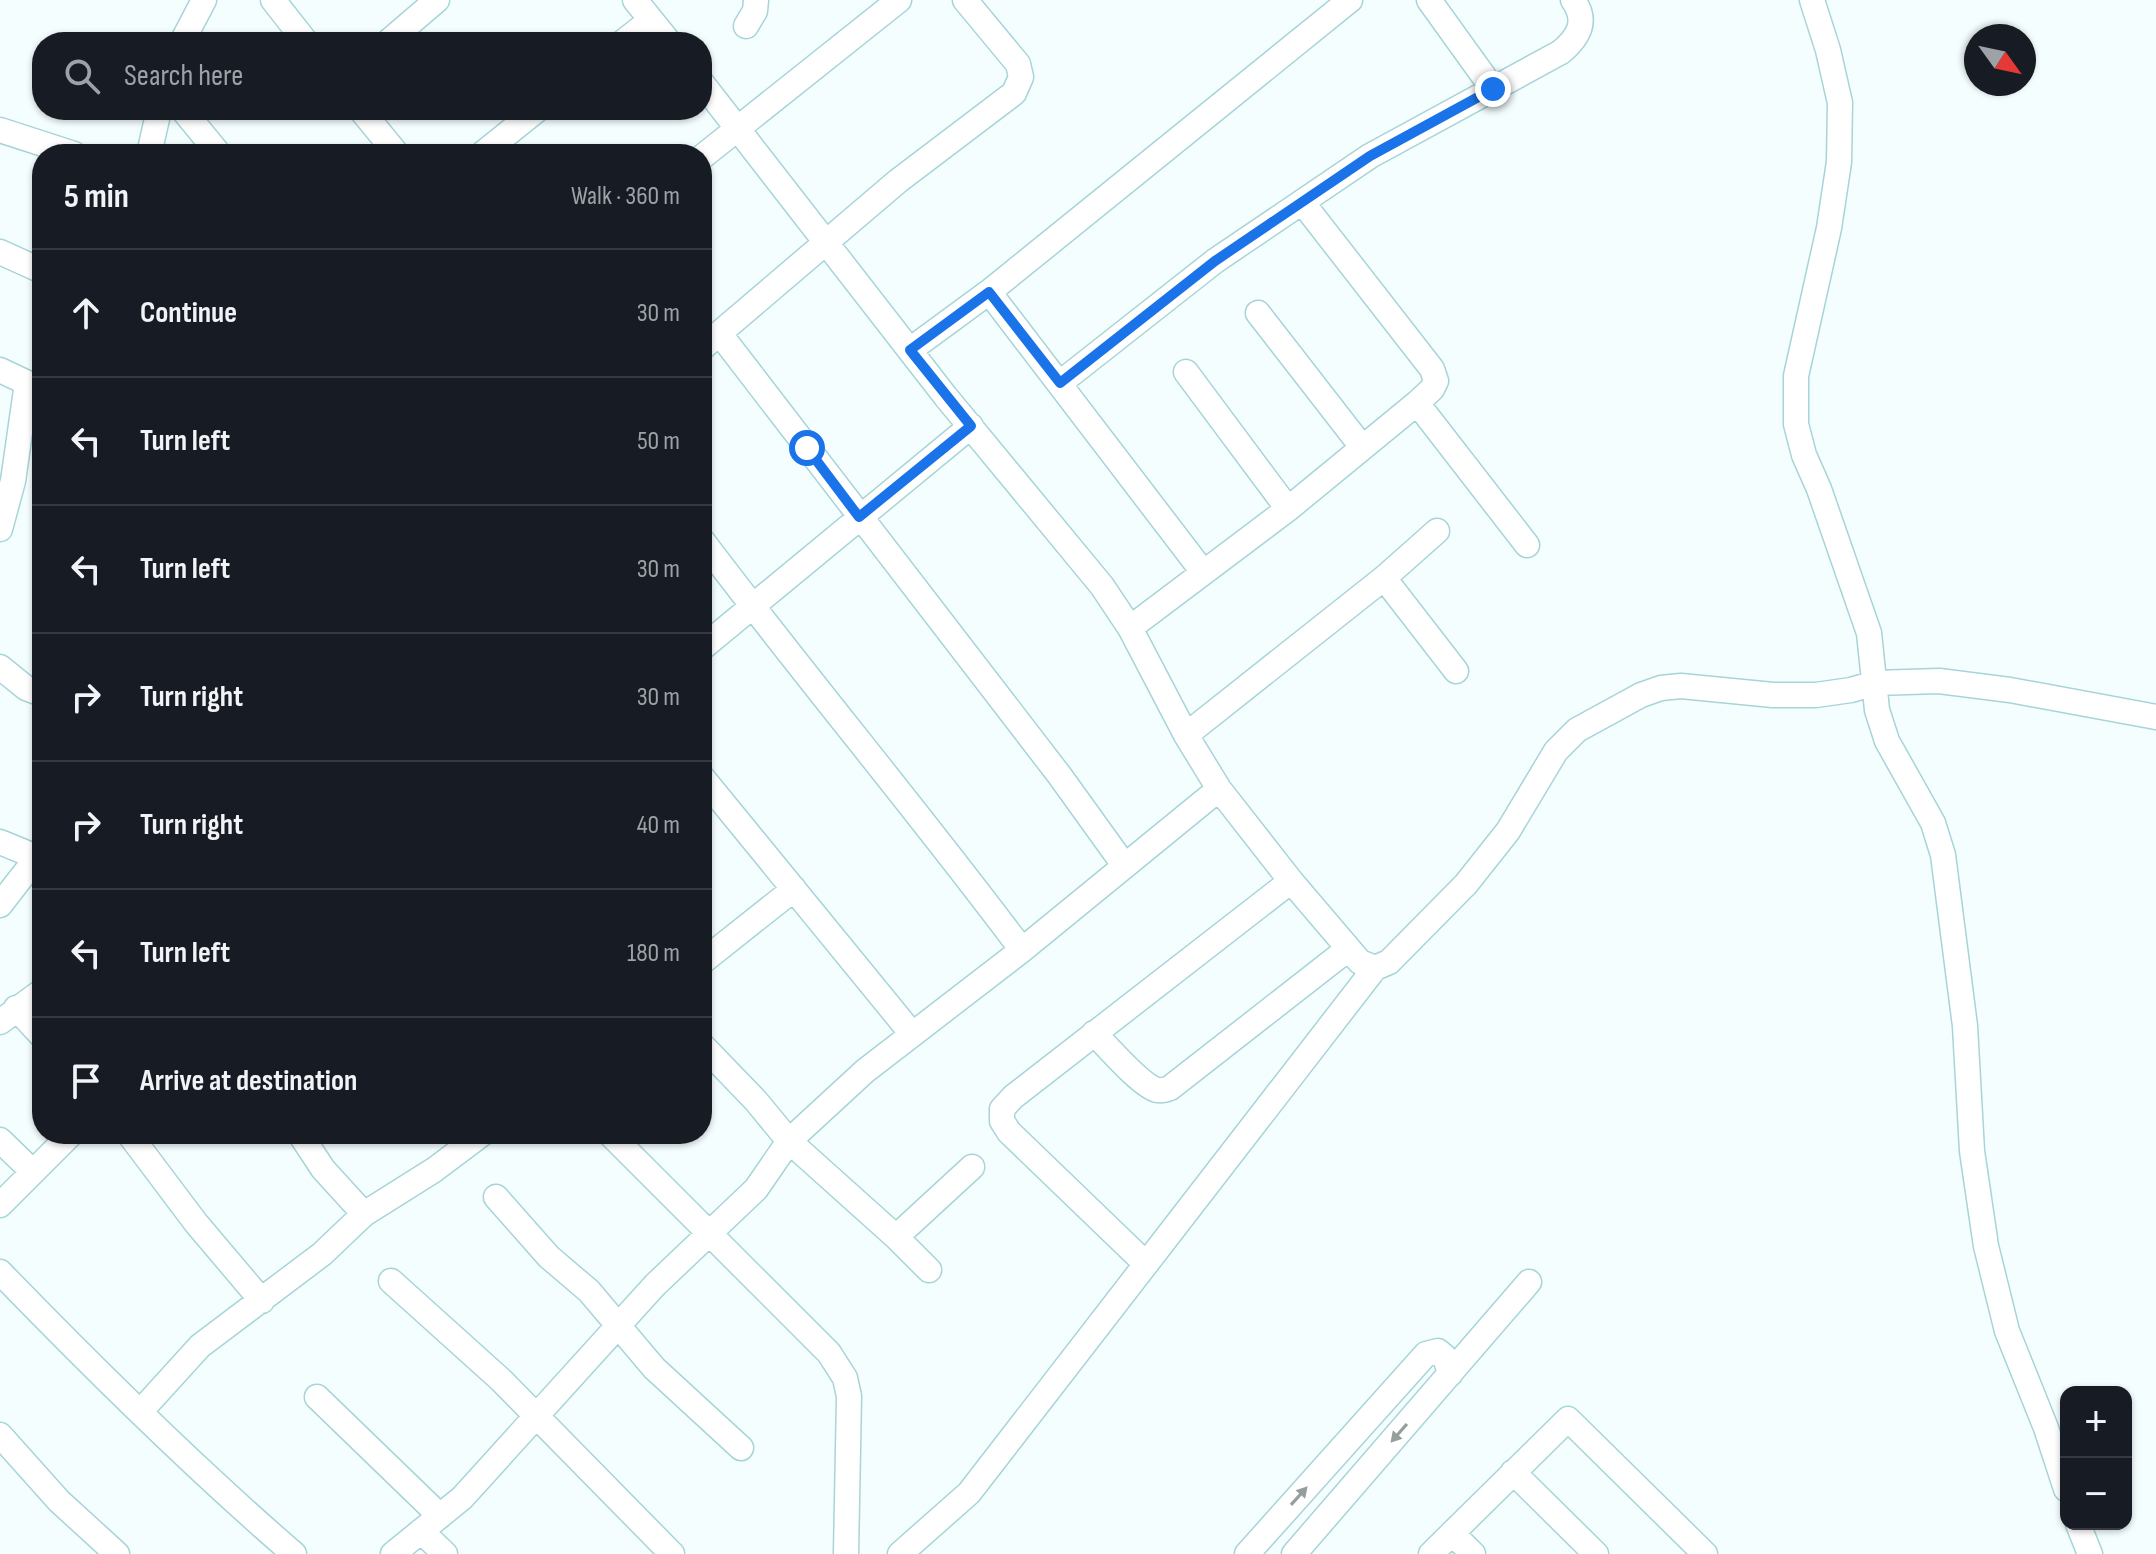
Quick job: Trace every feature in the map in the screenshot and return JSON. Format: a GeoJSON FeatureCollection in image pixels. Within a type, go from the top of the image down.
{"type":"FeatureCollection","features":[{"type":"Feature","properties":{"kind":"street"},"geometry":{"type":"LineString","coordinates":[[187,32],[204,0]]}},
{"type":"Feature","properties":{"kind":"street"},"geometry":{"type":"LineString","coordinates":[[273,0],[298,32]]}},
{"type":"Feature","properties":{"kind":"street"},"geometry":{"type":"LineString","coordinates":[[400,32],[437,0]]}},
{"type":"Feature","properties":{"kind":"street"},"geometry":{"type":"LineString","coordinates":[[635,0],[661,32]]}},
{"type":"Feature","properties":{"kind":"street"},"geometry":{"type":"LineString","coordinates":[[746,26],[755,11],[756,0]]}},
{"type":"Feature","properties":{"kind":"street"},"geometry":{"type":"LineString","coordinates":[[712,149],[899,0]]}},
{"type":"Feature","properties":{"kind":"street"},"geometry":{"type":"LineString","coordinates":[[712,340],[898,181],[1014,93],[1021,77],[1018,64],[965,0]]}},
{"type":"Feature","properties":{"kind":"street"},"geometry":{"type":"LineString","coordinates":[[910,350],[989,292],[1350,0]]}},
{"type":"Feature","properties":{"kind":"street"},"geometry":{"type":"LineString","coordinates":[[1429,0],[1493,89]]}},
{"type":"Feature","properties":{"kind":"street"},"geometry":{"type":"LineString","coordinates":[[1060,383],[1215,261],[1370,156],[1561,52],[1575,40],[1582,24],[1580,10],[1573,0]]}},
{"type":"Feature","properties":{"kind":"street"},"geometry":{"type":"LineString","coordinates":[[1812,0],[1840,103],[1839,162],[1829,228],[1796,376],[1796,424],[1804,455],[1819,489],[1869,633],[1877,710],[1887,741],[1933,823],[1943,855],[1965,1026],[1972,1151],[1986,1246],[2007,1331],[2060,1471]]}},
{"type":"Feature","properties":{"kind":"street"},"geometry":{"type":"LineString","coordinates":[[636,32],[651,20]]}},
{"type":"Feature","properties":{"kind":"street"},"geometry":{"type":"LineString","coordinates":[[712,96],[910,350],[1061,534],[1130,628],[1186,735],[1219,789],[1348,949],[1360,962],[1375,968]]}},
{"type":"Feature","properties":{"kind":"street"},"geometry":{"type":"LineString","coordinates":[[151,144],[157,120]]}},
{"type":"Feature","properties":{"kind":"street"},"geometry":{"type":"LineString","coordinates":[[191,120],[211,144]]}},
{"type":"Feature","properties":{"kind":"street"},"geometry":{"type":"LineString","coordinates":[[369,120],[389,144]]}},
{"type":"Feature","properties":{"kind":"street"},"geometry":{"type":"LineString","coordinates":[[494,144],[524,120]]}},
{"type":"Feature","properties":{"kind":"street"},"geometry":{"type":"LineString","coordinates":[[0,130],[43,144]]}},
{"type":"Feature","properties":{"kind":"street"},"geometry":{"type":"LineString","coordinates":[[1130,628],[1288,509],[1417,403],[1436,381],[1432,369],[1302,202]]}},
{"type":"Feature","properties":{"kind":"street"},"geometry":{"type":"LineString","coordinates":[[0,252],[32,266]]}},
{"type":"Feature","properties":{"kind":"street"},"geometry":{"type":"LineString","coordinates":[[989,292],[1203,572]]}},
{"type":"Feature","properties":{"kind":"street"},"geometry":{"type":"LineString","coordinates":[[1258,313],[1362,447]]}},
{"type":"Feature","properties":{"kind":"street"},"geometry":{"type":"LineString","coordinates":[[712,342],[859,517],[1060,776],[1124,865]]}},
{"type":"Feature","properties":{"kind":"street"},"geometry":{"type":"LineString","coordinates":[[0,370],[32,386]]}},
{"type":"Feature","properties":{"kind":"street"},"geometry":{"type":"LineString","coordinates":[[1186,372],[1288,509]]}},
{"type":"Feature","properties":{"kind":"street"},"geometry":{"type":"LineString","coordinates":[[1,522],[32,400]]}},
{"type":"Feature","properties":{"kind":"street"},"geometry":{"type":"LineString","coordinates":[[1417,403],[1527,545]]}},
{"type":"Feature","properties":{"kind":"street"},"geometry":{"type":"LineString","coordinates":[[712,640],[971,426]]}},
{"type":"Feature","properties":{"kind":"street"},"geometry":{"type":"LineString","coordinates":[[1186,735],[1384,578],[1437,531]]}},
{"type":"Feature","properties":{"kind":"street"},"geometry":{"type":"LineString","coordinates":[[712,553],[1022,950]]}},
{"type":"Feature","properties":{"kind":"street"},"geometry":{"type":"LineString","coordinates":[[1384,578],[1456,671]]}},
{"type":"Feature","properties":{"kind":"street"},"geometry":{"type":"LineString","coordinates":[[0,667],[32,690]]}},
{"type":"Feature","properties":{"kind":"street"},"geometry":{"type":"LineString","coordinates":[[900,1554],[969,1493],[1375,968],[1389,962],[1466,884],[1508,831],[1556,751],[1577,730],[1641,695],[1661,688],[1681,686],[1773,695],[1816,695],[1875,683],[1939,681],[2010,690],[2156,717]]}},
{"type":"Feature","properties":{"kind":"street"},"geometry":{"type":"LineString","coordinates":[[712,789],[912,1034]]}},
{"type":"Feature","properties":{"kind":"street"},"geometry":{"type":"LineString","coordinates":[[393,1554],[462,1498],[655,1285],[756,1189],[789,1141],[865,1071],[1022,950],[1219,789]]}},
{"type":"Feature","properties":{"kind":"street"},"geometry":{"type":"LineString","coordinates":[[0,842],[32,852]]}},
{"type":"Feature","properties":{"kind":"street"},"geometry":{"type":"LineString","coordinates":[[0,905],[32,865]]}},
{"type":"Feature","properties":{"kind":"street"},"geometry":{"type":"LineString","coordinates":[[1146,1264],[1009,1132],[1002,1121],[1002,1109],[1094,1033],[1291,881]]}},
{"type":"Feature","properties":{"kind":"street"},"geometry":{"type":"LineString","coordinates":[[712,954],[794,889]]}},
{"type":"Feature","properties":{"kind":"street"},"geometry":{"type":"LineString","coordinates":[[1094,1033],[1143,1081],[1161,1091],[1170,1088],[1348,949]]}},
{"type":"Feature","properties":{"kind":"street"},"geometry":{"type":"LineString","coordinates":[[32,998],[8,1015],[32,1030]]}},
{"type":"Feature","properties":{"kind":"street"},"geometry":{"type":"LineString","coordinates":[[712,1055],[789,1141],[929,1270]]}},
{"type":"Feature","properties":{"kind":"street"},"geometry":{"type":"LineString","coordinates":[[0,1140],[32,1171]]}},
{"type":"Feature","properties":{"kind":"street"},"geometry":{"type":"LineString","coordinates":[[0,1205],[60,1144]]}},
{"type":"Feature","properties":{"kind":"street"},"geometry":{"type":"LineString","coordinates":[[137,1144],[196,1223],[262,1301]]}},
{"type":"Feature","properties":{"kind":"street"},"geometry":{"type":"LineString","coordinates":[[307,1144],[323,1169],[364,1214]]}},
{"type":"Feature","properties":{"kind":"street"},"geometry":{"type":"LineString","coordinates":[[140,1412],[200,1346],[322,1254],[364,1214],[434,1170],[466,1144]]}},
{"type":"Feature","properties":{"kind":"street"},"geometry":{"type":"LineString","coordinates":[[620,1144],[829,1353],[845,1378],[849,1396],[846,1554]]}},
{"type":"Feature","properties":{"kind":"street"},"geometry":{"type":"LineString","coordinates":[[896,1237],[972,1167]]}},
{"type":"Feature","properties":{"kind":"street"},"geometry":{"type":"LineString","coordinates":[[496,1197],[549,1257],[589,1291],[664,1378],[741,1448]]}},
{"type":"Feature","properties":{"kind":"street"},"geometry":{"type":"LineString","coordinates":[[0,1272],[140,1412],[294,1554]]}},
{"type":"Feature","properties":{"kind":"street"},"geometry":{"type":"LineString","coordinates":[[391,1281],[501,1380],[672,1554]]}},
{"type":"Feature","properties":{"kind":"street"},"geometry":{"type":"LineString","coordinates":[[1294,1554],[1529,1282]]}},
{"type":"Feature","properties":{"kind":"street"},"geometry":{"type":"LineString","coordinates":[[1247,1554],[1426,1354],[1438,1351],[1445,1357],[1450,1374]]}},
{"type":"Feature","properties":{"kind":"street"},"geometry":{"type":"LineString","coordinates":[[317,1397],[430,1524],[445,1554]]}},
{"type":"Feature","properties":{"kind":"street"},"geometry":{"type":"LineString","coordinates":[[1431,1554],[1568,1419],[1705,1554]]}},
{"type":"Feature","properties":{"kind":"street"},"geometry":{"type":"LineString","coordinates":[[0,1435],[59,1501],[117,1554]]}},
{"type":"Feature","properties":{"kind":"street"},"geometry":{"type":"LineString","coordinates":[[1513,1472],[1596,1554]]}},
{"type":"Feature","properties":{"kind":"street"},"geometry":{"type":"LineString","coordinates":[[2080,1530],[2090,1554]]}},
{"type":"Feature","properties":{"kind":"street"},"geometry":{"type":"LineString","coordinates":[[1452,1533],[1473,1554]]}},
{"type":"Feature","properties":{"kind":"route"},"geometry":{"type":"LineString","coordinates":[[807,448],[859,517],[971,426],[910,350],[989,292],[1060,383],[1215,261],[1370,156],[1493,89]]}}]}
